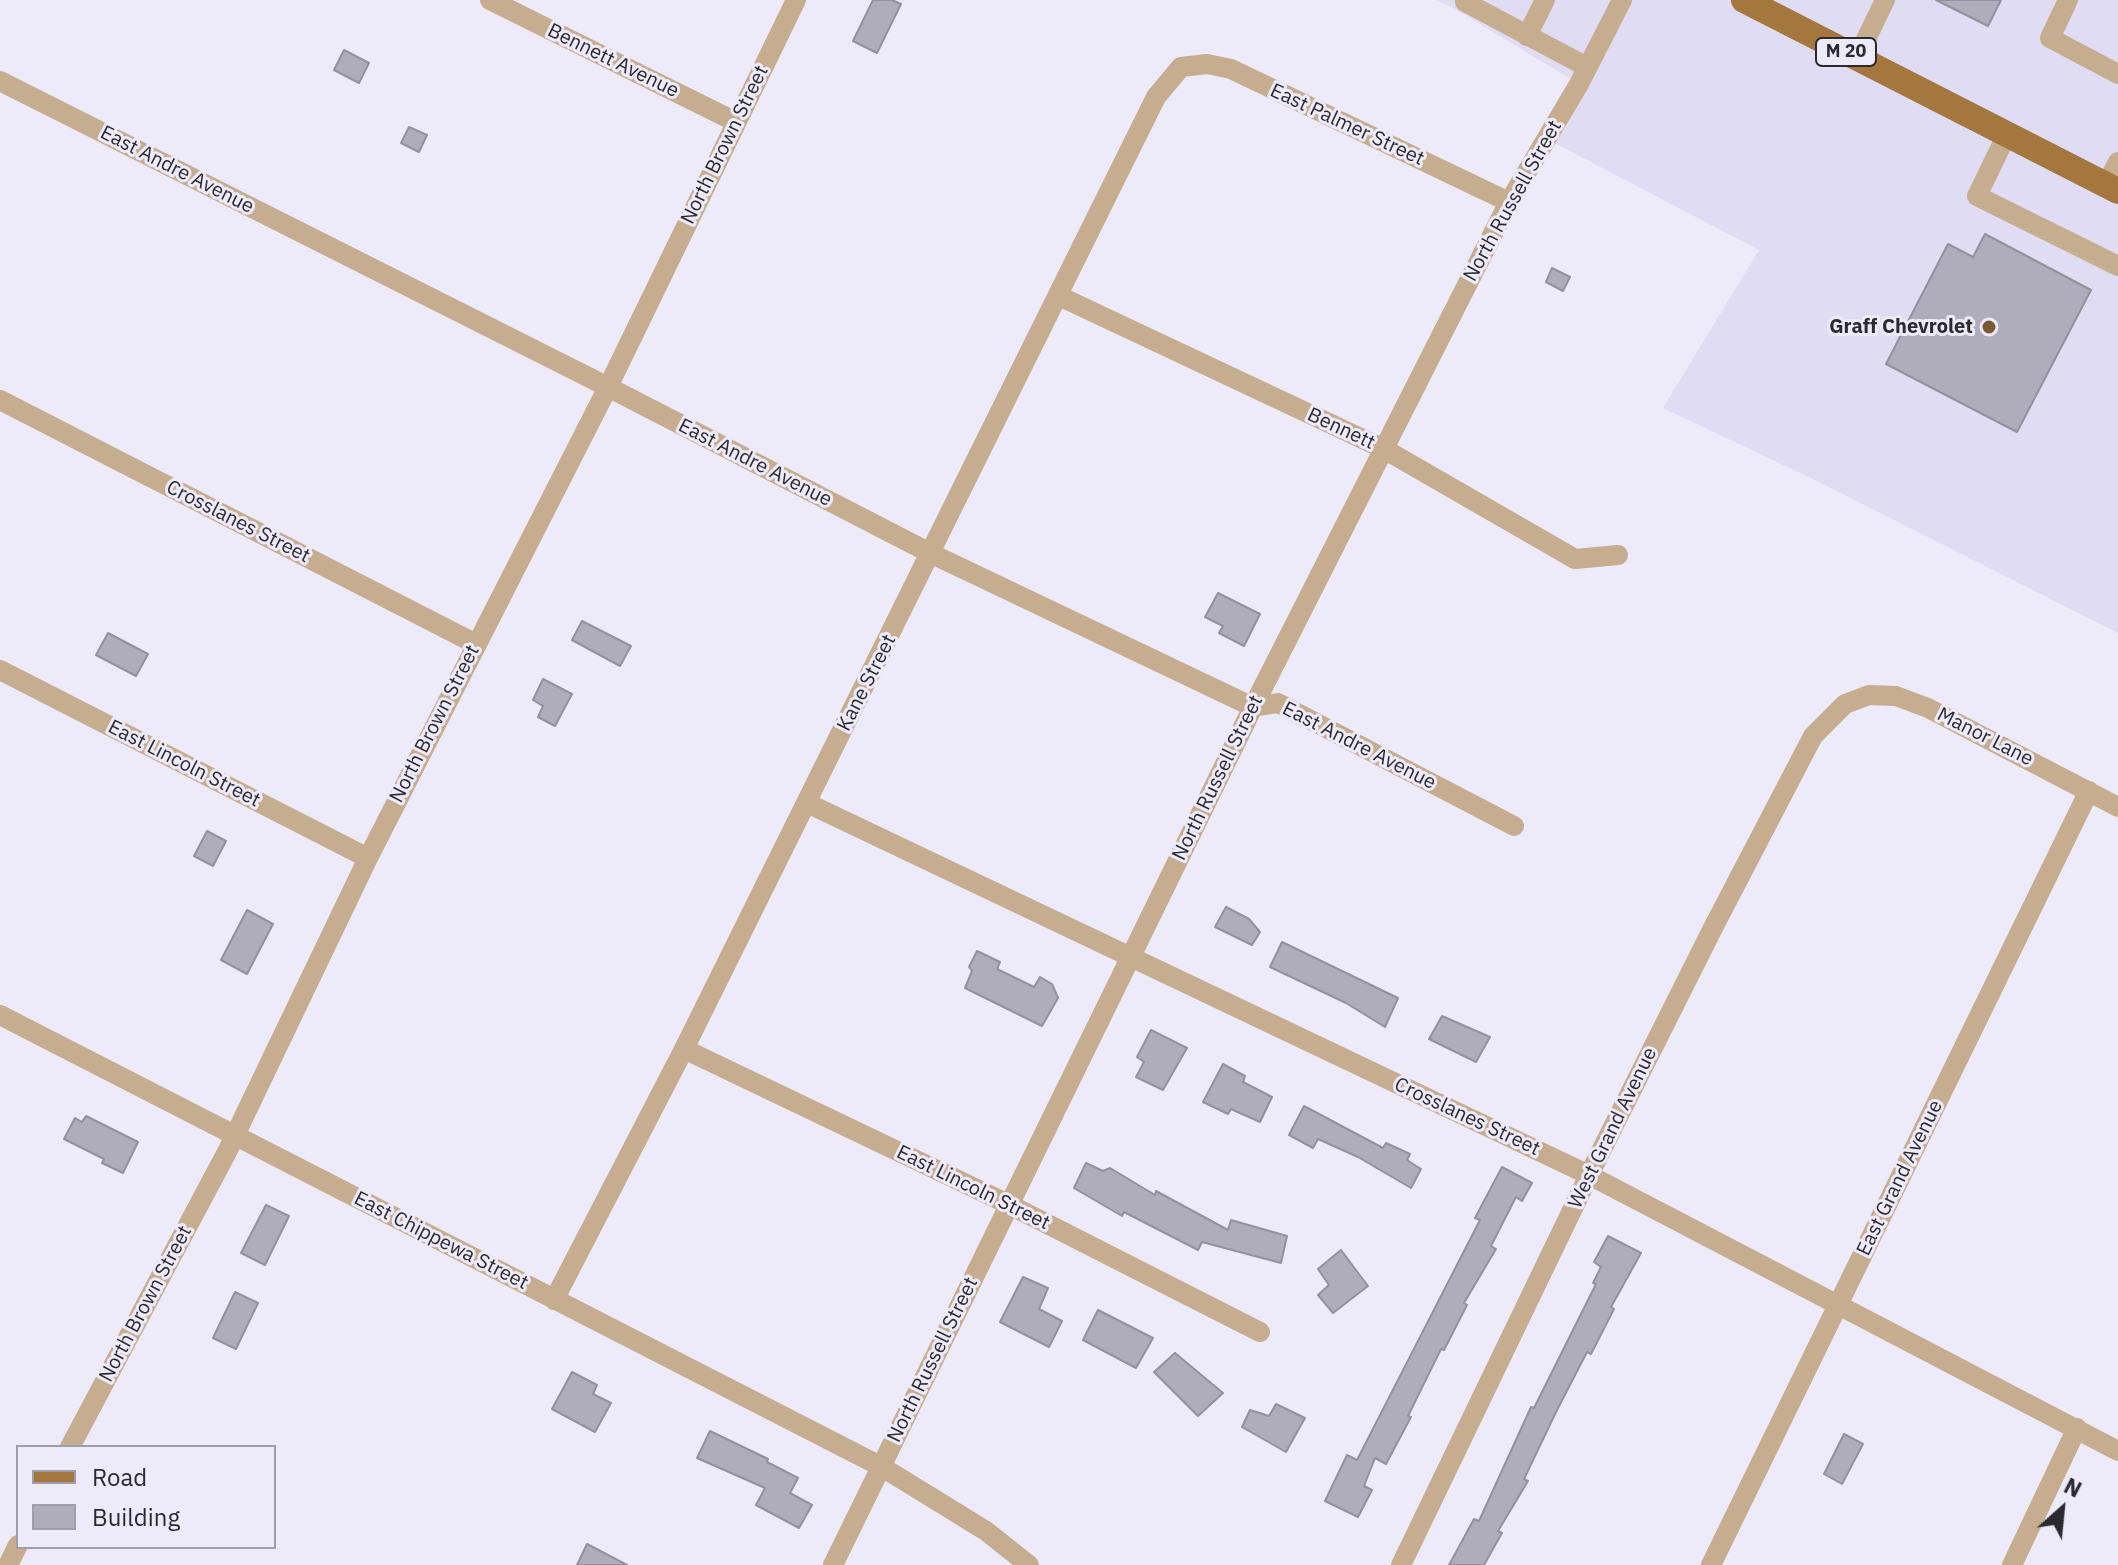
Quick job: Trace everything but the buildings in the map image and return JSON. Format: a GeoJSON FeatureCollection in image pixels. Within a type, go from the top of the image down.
{"type":"FeatureCollection","features":[{"type":"Feature","properties":{"kind":"main road","name":"M 20"},"geometry":{"type":"LineString","coordinates":[[1744,0],[2007,134],[2114,179]]}},
{"type":"Feature","properties":{"kind":"street","name":"Bennett Avenue"},"geometry":{"type":"LineString","coordinates":[[490,0],[736,122]]}},
{"type":"Feature","properties":{"kind":"street","name":"North Brown Street"},"geometry":{"type":"LineString","coordinates":[[71,1445],[235,1134],[368,858],[608,387],[796,0]]}},
{"type":"Feature","properties":{"kind":"street"},"geometry":{"type":"LineString","coordinates":[[1467,0],[1465,2],[1587,67]]}},
{"type":"Feature","properties":{"kind":"street"},"geometry":{"type":"LineString","coordinates":[[1527,36],[1545,0]]}},
{"type":"Feature","properties":{"kind":"street","name":"North Russell Street"},"geometry":{"type":"LineString","coordinates":[[833,1565],[1253,707],[1509,202],[1622,0]]}},
{"type":"Feature","properties":{"kind":"street"},"geometry":{"type":"LineString","coordinates":[[1857,58],[1885,0]]}},
{"type":"Feature","properties":{"kind":"street"},"geometry":{"type":"LineString","coordinates":[[2068,0],[2050,38],[2118,74]]}},
{"type":"Feature","properties":{"kind":"street","name":"East Palmer Street"},"geometry":{"type":"LineString","coordinates":[[1181,67],[1207,64],[1231,69],[1509,202]]}},
{"type":"Feature","properties":{"kind":"street","name":"Kane Street"},"geometry":{"type":"LineString","coordinates":[[554,1300],[684,1049],[932,554],[1156,97],[1181,67]]}},
{"type":"Feature","properties":{"kind":"street","name":"East Andre Avenue"},"geometry":{"type":"LineString","coordinates":[[0,81],[932,554],[1253,707],[1278,703],[1514,826]]}},
{"type":"Feature","properties":{"kind":"street"},"geometry":{"type":"LineString","coordinates":[[2007,134],[1977,196],[2118,266]]}},
{"type":"Feature","properties":{"kind":"street","name":"Bennett"},"geometry":{"type":"LineString","coordinates":[[1059,296],[1384,449],[1575,559],[1618,555]]}},
{"type":"Feature","properties":{"kind":"street","name":"Crosslanes Street"},"geometry":{"type":"LineString","coordinates":[[0,400],[476,644]]}},
{"type":"Feature","properties":{"kind":"street","name":"East Lincoln Street"},"geometry":{"type":"LineString","coordinates":[[0,670],[368,858]]}},
{"type":"Feature","properties":{"kind":"street","name":"Manor Lane"},"geometry":{"type":"LineString","coordinates":[[1845,704],[1869,695],[1896,696],[1928,708],[2118,807]]}},
{"type":"Feature","properties":{"kind":"street","name":"West Grand Avenue"},"geometry":{"type":"LineString","coordinates":[[1401,1565],[1589,1175],[1714,926],[1813,736],[1845,704]]}},
{"type":"Feature","properties":{"kind":"street","name":"East Grand Avenue"},"geometry":{"type":"LineString","coordinates":[[1711,1565],[2089,791]]}},
{"type":"Feature","properties":{"kind":"street","name":"Crosslanes Street"},"geometry":{"type":"LineString","coordinates":[[807,803],[1589,1175],[2118,1451]]}},
{"type":"Feature","properties":{"kind":"street","name":"East Chippewa Street"},"geometry":{"type":"LineString","coordinates":[[0,1015],[882,1467],[986,1531],[1029,1565]]}},
{"type":"Feature","properties":{"kind":"street","name":"East Lincoln Street"},"geometry":{"type":"LineString","coordinates":[[684,1049],[1008,1204],[1260,1332]]}},
{"type":"Feature","properties":{"kind":"street"},"geometry":{"type":"LineString","coordinates":[[2012,1565],[2077,1428]]}},
{"type":"Feature","properties":{"kind":"shaded area"},"geometry":{"type":"Polygon","coordinates":[[[1435,0],[2118,0],[2118,633],[1815,480],[1663,408],[1759,250],[1545,138],[1579,84],[1452,7],[1435,0]]]}},
{"type":"Feature","properties":{"kind":"place","name":"Graff Chevrolet"},"geometry":{"type":"Point","coordinates":[1989,327]}}]}
